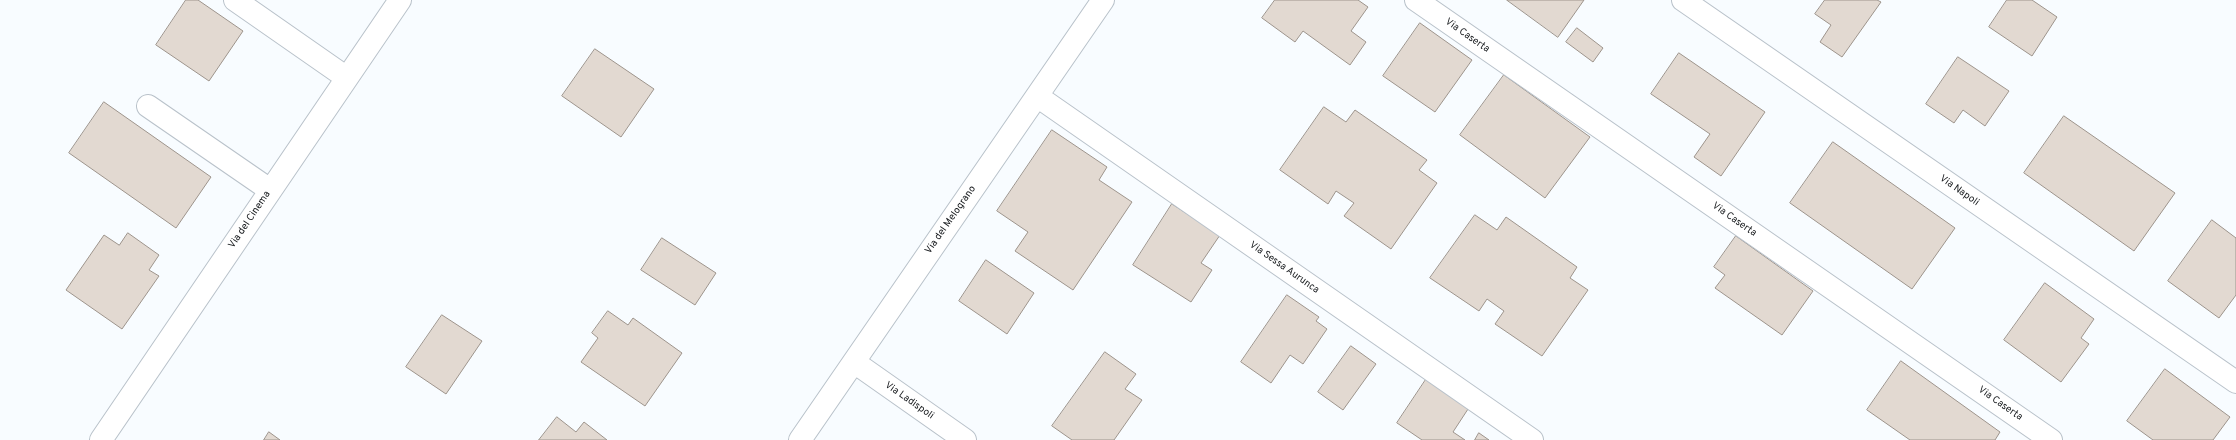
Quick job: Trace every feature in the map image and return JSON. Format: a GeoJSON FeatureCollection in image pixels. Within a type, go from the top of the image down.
{"type":"FeatureCollection","features":[{"type":"Feature","properties":{"kind":"street"},"geometry":{"type":"LineString","coordinates":[[235,0],[347,78]]}},
{"type":"Feature","properties":{"kind":"street","name":"Via del Cinema"},"geometry":{"type":"LineString","coordinates":[[101,440],[400,0]]}},
{"type":"Feature","properties":{"kind":"street","name":"Via del Melograno"},"geometry":{"type":"LineString","coordinates":[[800,440],[1103,0]]}},
{"type":"Feature","properties":{"kind":"street","name":"Via Caserta"},"geometry":{"type":"LineString","coordinates":[[1416,0],[2051,440]]}},
{"type":"Feature","properties":{"kind":"street","name":"Via Napoli"},"geometry":{"type":"LineString","coordinates":[[1683,0],[2236,382]]}},
{"type":"Feature","properties":{"kind":"street","name":"Via Sessa Aurunca"},"geometry":{"type":"LineString","coordinates":[[1036,96],[1532,440]]}},
{"type":"Feature","properties":{"kind":"street"},"geometry":{"type":"LineString","coordinates":[[148,106],[270,190]]}},
{"type":"Feature","properties":{"kind":"street","name":"Via Ladispoli"},"geometry":{"type":"LineString","coordinates":[[854,362],[965,440]]}},
{"type":"Feature","properties":{"kind":"building"},"geometry":{"type":"Polygon","coordinates":[[[186,0],[198,0],[243,31],[209,81],[156,45],[186,0]]]}},
{"type":"Feature","properties":{"kind":"building"},"geometry":{"type":"Polygon","coordinates":[[[1275,0],[1358,0],[1368,7],[1351,31],[1366,42],[1350,65],[1303,31],[1295,42],[1262,18],[1275,0]]]}},
{"type":"Feature","properties":{"kind":"building"},"geometry":{"type":"Polygon","coordinates":[[[1507,0],[1584,0],[1558,37],[1507,0]]]}},
{"type":"Feature","properties":{"kind":"building"},"geometry":{"type":"Polygon","coordinates":[[[1825,0],[1877,0],[1881,2],[1842,57],[1820,42],[1831,25],[1815,14],[1825,0]]]}},
{"type":"Feature","properties":{"kind":"building"},"geometry":{"type":"Polygon","coordinates":[[[2007,0],[2032,0],[2057,17],[2032,56],[1989,27],[2007,0]]]}},
{"type":"Feature","properties":{"kind":"building"},"geometry":{"type":"Polygon","coordinates":[[[1420,23],[1472,60],[1435,112],[1383,76],[1420,23]]]}},
{"type":"Feature","properties":{"kind":"building"},"geometry":{"type":"Polygon","coordinates":[[[1577,28],[1603,48],[1593,62],[1566,42],[1577,28]]]}},
{"type":"Feature","properties":{"kind":"building"},"geometry":{"type":"Polygon","coordinates":[[[595,49],[654,89],[621,137],[562,96],[595,49]]]}},
{"type":"Feature","properties":{"kind":"building"},"geometry":{"type":"Polygon","coordinates":[[[1679,53],[1765,112],[1721,176],[1694,157],[1710,134],[1651,94],[1679,53]]]}},
{"type":"Feature","properties":{"kind":"building"},"geometry":{"type":"Polygon","coordinates":[[[1958,57],[2009,91],[1985,126],[1963,110],[1954,123],[1926,104],[1958,57]]]}},
{"type":"Feature","properties":{"kind":"building"},"geometry":{"type":"Polygon","coordinates":[[[1504,75],[1590,137],[1545,198],[1460,135],[1504,75]]]}},
{"type":"Feature","properties":{"kind":"building"},"geometry":{"type":"Polygon","coordinates":[[[104,102],[211,177],[176,228],[69,153],[104,102]]]}},
{"type":"Feature","properties":{"kind":"building"},"geometry":{"type":"Polygon","coordinates":[[[1324,107],[1346,122],[1355,110],[1427,160],[1419,170],[1437,183],[1391,249],[1344,216],[1354,203],[1336,191],[1328,204],[1280,170],[1324,107]]]}},
{"type":"Feature","properties":{"kind":"building"},"geometry":{"type":"Polygon","coordinates":[[[2064,116],[2175,193],[2134,251],[2024,173],[2064,116]]]}},
{"type":"Feature","properties":{"kind":"building"},"geometry":{"type":"Polygon","coordinates":[[[1052,130],[1107,167],[1099,180],[1132,202],[1073,290],[1015,251],[1028,232],[997,211],[1052,130]]]}},
{"type":"Feature","properties":{"kind":"building"},"geometry":{"type":"Polygon","coordinates":[[[1833,142],[1955,228],[1912,289],[1790,203],[1833,142]]]}},
{"type":"Feature","properties":{"kind":"building"},"geometry":{"type":"Polygon","coordinates":[[[1172,204],[1220,235],[1201,263],[1212,270],[1191,302],[1133,265],[1172,204]]]}},
{"type":"Feature","properties":{"kind":"building"},"geometry":{"type":"Polygon","coordinates":[[[1475,215],[1497,230],[1506,217],[1577,267],[1570,278],[1588,290],[1542,356],[1495,324],[1504,311],[1487,299],[1479,311],[1430,278],[1475,215]]]}},
{"type":"Feature","properties":{"kind":"building"},"geometry":{"type":"Polygon","coordinates":[[[2212,220],[2236,238],[2236,295],[2219,318],[2168,281],[2212,220]]]}},
{"type":"Feature","properties":{"kind":"building"},"geometry":{"type":"Polygon","coordinates":[[[128,233],[159,255],[149,270],[159,276],[122,329],[66,290],[104,235],[119,245],[128,233]]]}},
{"type":"Feature","properties":{"kind":"building"},"geometry":{"type":"Polygon","coordinates":[[[1736,236],[1813,291],[1782,335],[1715,288],[1725,275],[1714,267],[1736,236]]]}},
{"type":"Feature","properties":{"kind":"building"},"geometry":{"type":"Polygon","coordinates":[[[662,238],[716,273],[695,305],[641,270],[662,238]]]}},
{"type":"Feature","properties":{"kind":"building"},"geometry":{"type":"Polygon","coordinates":[[[986,260],[1034,293],[1007,334],[959,301],[986,260]]]}},
{"type":"Feature","properties":{"kind":"building"},"geometry":{"type":"Polygon","coordinates":[[[2045,283],[2094,319],[2081,338],[2089,344],[2061,382],[2004,340],[2045,283]]]}},
{"type":"Feature","properties":{"kind":"building"},"geometry":{"type":"Polygon","coordinates":[[[1287,295],[1319,317],[1316,321],[1327,329],[1303,364],[1290,355],[1271,383],[1241,362],[1287,295]]]}},
{"type":"Feature","properties":{"kind":"building"},"geometry":{"type":"Polygon","coordinates":[[[608,311],[628,325],[633,318],[682,353],[645,406],[581,362],[598,338],[592,333],[608,311]]]}},
{"type":"Feature","properties":{"kind":"building"},"geometry":{"type":"Polygon","coordinates":[[[442,315],[482,341],[446,394],[406,367],[442,315]]]}},
{"type":"Feature","properties":{"kind":"building"},"geometry":{"type":"Polygon","coordinates":[[[1351,346],[1376,364],[1343,410],[1318,392],[1351,346]]]}},
{"type":"Feature","properties":{"kind":"building"},"geometry":{"type":"Polygon","coordinates":[[[1105,352],[1136,374],[1125,389],[1142,400],[1114,440],[1072,440],[1052,426],[1105,352]]]}},
{"type":"Feature","properties":{"kind":"building"},"geometry":{"type":"Polygon","coordinates":[[[1901,361],[2000,432],[1995,440],[1910,440],[1867,410],[1901,361]]]}},
{"type":"Feature","properties":{"kind":"building"},"geometry":{"type":"Polygon","coordinates":[[[2165,369],[2230,417],[2213,440],[2153,440],[2127,421],[2165,369]]]}},
{"type":"Feature","properties":{"kind":"building"},"geometry":{"type":"Polygon","coordinates":[[[1427,378],[1470,406],[1453,432],[1465,440],[1422,440],[1397,423],[1427,378]]]}},
{"type":"Feature","properties":{"kind":"building"},"geometry":{"type":"Polygon","coordinates":[[[557,417],[576,432],[584,422],[607,440],[539,440],[557,417]]]}},
{"type":"Feature","properties":{"kind":"building"},"geometry":{"type":"Polygon","coordinates":[[[269,432],[280,440],[264,440],[269,432]]]}},
{"type":"Feature","properties":{"kind":"building"},"geometry":{"type":"Polygon","coordinates":[[[1479,433],[1489,440],[1475,440],[1479,433]]]}}]}
